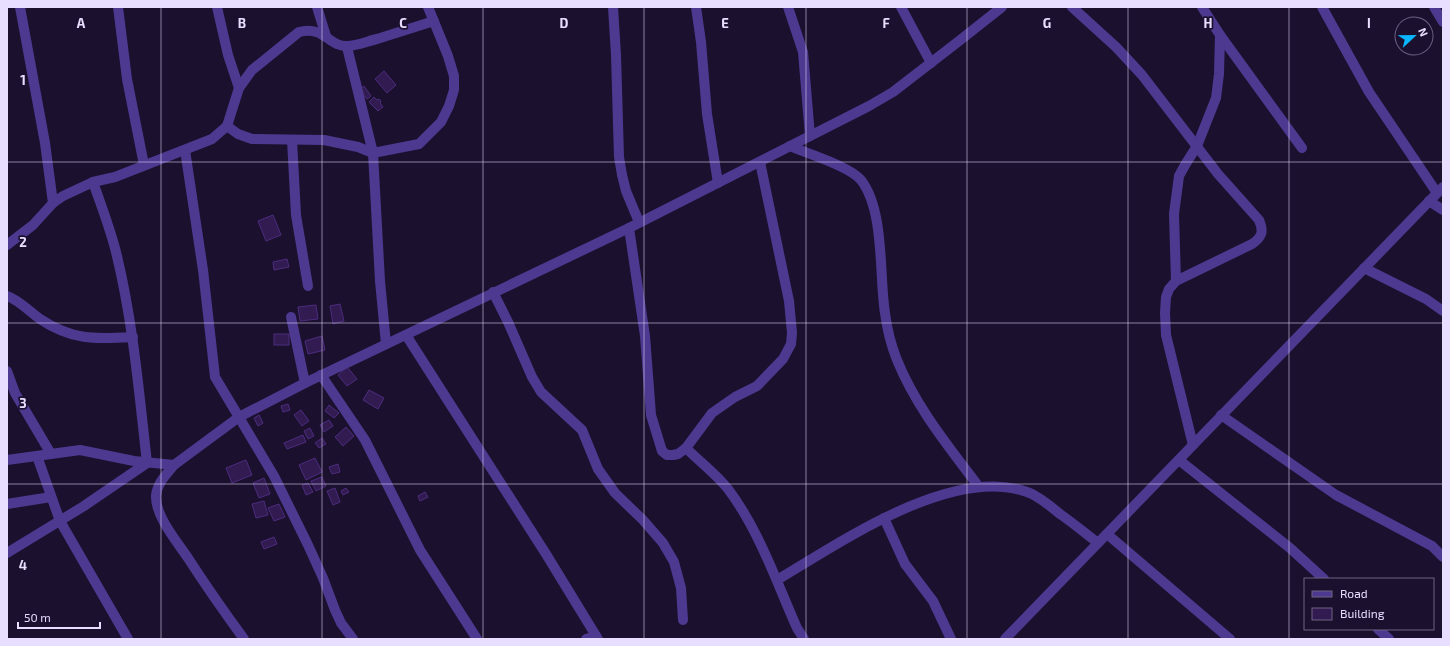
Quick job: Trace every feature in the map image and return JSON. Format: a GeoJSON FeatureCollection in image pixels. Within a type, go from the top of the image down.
{"type":"FeatureCollection","features":[{"type":"Feature","properties":{"kind":"street"},"geometry":{"type":"LineString","coordinates":[[20,7],[45,143],[54,203]]}},
{"type":"Feature","properties":{"kind":"street"},"geometry":{"type":"LineString","coordinates":[[118,7],[127,79],[144,165]]}},
{"type":"Feature","properties":{"kind":"street"},"geometry":{"type":"LineString","coordinates":[[217,7],[228,55],[239,88]]}},
{"type":"Feature","properties":{"kind":"street"},"geometry":{"type":"LineString","coordinates":[[317,7],[326,36]]}},
{"type":"Feature","properties":{"kind":"street"},"geometry":{"type":"LineString","coordinates":[[226,126],[238,134],[252,139],[324,140],[358,147],[373,153],[419,144],[441,122],[449,106],[454,90],[454,76],[448,56],[428,7]]}},
{"type":"Feature","properties":{"kind":"street"},"geometry":{"type":"LineString","coordinates":[[613,7],[619,156],[626,191],[639,222]]}},
{"type":"Feature","properties":{"kind":"street"},"geometry":{"type":"LineString","coordinates":[[696,7],[707,114],[718,182]]}},
{"type":"Feature","properties":{"kind":"street"},"geometry":{"type":"LineString","coordinates":[[788,7],[803,52],[810,136]]}},
{"type":"Feature","properties":{"kind":"street"},"geometry":{"type":"LineString","coordinates":[[901,7],[932,63]]}},
{"type":"Feature","properties":{"kind":"street"},"geometry":{"type":"LineString","coordinates":[[244,639],[171,533],[159,510],[156,497],[157,489],[161,480],[174,466],[239,418],[305,383],[629,228],[760,162],[893,92],[1002,7]]}},
{"type":"Feature","properties":{"kind":"street"},"geometry":{"type":"LineString","coordinates":[[1072,7],[1126,57],[1142,75],[1230,188],[1259,220],[1262,233],[1259,239],[1252,244],[1176,281],[1169,289],[1166,296],[1166,334],[1193,445]]}},
{"type":"Feature","properties":{"kind":"street"},"geometry":{"type":"LineString","coordinates":[[1202,7],[1220,35],[1302,148]]}},
{"type":"Feature","properties":{"kind":"street"},"geometry":{"type":"LineString","coordinates":[[1005,639],[1364,268],[1407,226],[1429,200],[1440,190],[1369,92],[1322,7]]}},
{"type":"Feature","properties":{"kind":"street"},"geometry":{"type":"LineString","coordinates":[[1434,7],[1443,22]]}},
{"type":"Feature","properties":{"kind":"street"},"geometry":{"type":"LineString","coordinates":[[7,244],[33,224],[54,203],[64,196],[93,182],[115,177],[212,139],[226,126],[239,88],[252,70],[299,32],[307,30],[315,31],[326,36],[337,44],[346,47],[434,21]]}},
{"type":"Feature","properties":{"kind":"street"},"geometry":{"type":"LineString","coordinates":[[1176,281],[1174,214],[1179,176],[1197,146],[1216,98],[1218,86],[1220,35]]}},
{"type":"Feature","properties":{"kind":"street"},"geometry":{"type":"LineString","coordinates":[[346,47],[373,153],[380,281],[386,344]]}},
{"type":"Feature","properties":{"kind":"street"},"geometry":{"type":"LineString","coordinates":[[292,140],[296,215],[308,286]]}},
{"type":"Feature","properties":{"kind":"street"},"geometry":{"type":"LineString","coordinates":[[790,146],[848,170],[861,180],[875,214],[880,249],[885,312],[889,335],[896,359],[925,412],[979,487]]}},
{"type":"Feature","properties":{"kind":"street"},"geometry":{"type":"LineString","coordinates":[[185,150],[203,270],[215,377],[274,476],[311,552],[335,610],[353,639]]}},
{"type":"Feature","properties":{"kind":"street"},"geometry":{"type":"LineString","coordinates":[[629,228],[646,336],[651,415],[662,451],[667,455],[678,454],[686,448],[712,414],[735,398],[757,386],[783,359],[791,344],[792,332],[789,301],[760,162]]}},
{"type":"Feature","properties":{"kind":"street"},"geometry":{"type":"LineString","coordinates":[[93,182],[110,229],[116,252],[133,337],[147,463]]}},
{"type":"Feature","properties":{"kind":"street"},"geometry":{"type":"LineString","coordinates":[[1429,200],[1443,210]]}},
{"type":"Feature","properties":{"kind":"street"},"geometry":{"type":"LineString","coordinates":[[1364,268],[1426,299],[1443,311]]}},
{"type":"Feature","properties":{"kind":"street"},"geometry":{"type":"LineString","coordinates":[[493,292],[532,377],[542,392],[582,430],[598,469],[615,493],[643,520],[663,543],[674,562],[681,588],[683,620]]}},
{"type":"Feature","properties":{"kind":"street"},"geometry":{"type":"LineString","coordinates":[[7,296],[55,329],[72,335],[94,339],[133,337]]}},
{"type":"Feature","properties":{"kind":"street"},"geometry":{"type":"LineString","coordinates":[[291,317],[305,383]]}},
{"type":"Feature","properties":{"kind":"street"},"geometry":{"type":"LineString","coordinates":[[406,335],[546,554],[593,638]]}},
{"type":"Feature","properties":{"kind":"street"},"geometry":{"type":"LineString","coordinates":[[7,371],[15,393],[50,454]]}},
{"type":"Feature","properties":{"kind":"street"},"geometry":{"type":"LineString","coordinates":[[321,375],[365,440],[420,550],[477,639]]}},
{"type":"Feature","properties":{"kind":"street"},"geometry":{"type":"LineString","coordinates":[[1221,416],[1336,495],[1432,546],[1443,557]]}},
{"type":"Feature","properties":{"kind":"street"},"geometry":{"type":"LineString","coordinates":[[686,448],[734,497],[767,556],[797,628],[804,639]]}},
{"type":"Feature","properties":{"kind":"street"},"geometry":{"type":"LineString","coordinates":[[7,460],[80,450],[147,463],[174,466]]}},
{"type":"Feature","properties":{"kind":"street"},"geometry":{"type":"LineString","coordinates":[[37,456],[60,521],[128,639]]}},
{"type":"Feature","properties":{"kind":"street"},"geometry":{"type":"LineString","coordinates":[[1178,460],[1290,548],[1323,578]]}},
{"type":"Feature","properties":{"kind":"street"},"geometry":{"type":"LineString","coordinates":[[7,553],[84,506],[147,463]]}},
{"type":"Feature","properties":{"kind":"street"},"geometry":{"type":"LineString","coordinates":[[777,580],[884,518],[912,505],[939,496],[979,487],[1014,488],[1028,492],[1043,501],[1098,543]]}},
{"type":"Feature","properties":{"kind":"street"},"geometry":{"type":"LineString","coordinates":[[7,504],[52,497]]}},
{"type":"Feature","properties":{"kind":"street"},"geometry":{"type":"LineString","coordinates":[[884,518],[905,564],[933,601],[951,639]]}},
{"type":"Feature","properties":{"kind":"street"},"geometry":{"type":"LineString","coordinates":[[1107,534],[1230,639]]}},
{"type":"Feature","properties":{"kind":"street"},"geometry":{"type":"LineString","coordinates":[[1379,630],[1389,639]]}},
{"type":"Feature","properties":{"kind":"building"},"geometry":{"type":"Polygon","coordinates":[[[384,71],[396,85],[387,93],[375,79],[384,71]]]}},
{"type":"Feature","properties":{"kind":"building"},"geometry":{"type":"Polygon","coordinates":[[[364,86],[371,96],[367,99],[359,90],[364,86]]]}},
{"type":"Feature","properties":{"kind":"building"},"geometry":{"type":"Polygon","coordinates":[[[374,97],[381,101],[380,103],[383,107],[378,111],[369,102],[374,97]]]}},
{"type":"Feature","properties":{"kind":"building"},"geometry":{"type":"Polygon","coordinates":[[[273,215],[281,235],[266,241],[258,221],[273,215]]]}},
{"type":"Feature","properties":{"kind":"building"},"geometry":{"type":"Polygon","coordinates":[[[287,259],[289,267],[274,270],[273,262],[287,259]]]}},
{"type":"Feature","properties":{"kind":"building"},"geometry":{"type":"Polygon","coordinates":[[[340,304],[344,321],[333,324],[330,306],[340,304]]]}},
{"type":"Feature","properties":{"kind":"building"},"geometry":{"type":"Polygon","coordinates":[[[316,305],[318,319],[300,321],[298,307],[316,305]]]}},
{"type":"Feature","properties":{"kind":"building"},"geometry":{"type":"Polygon","coordinates":[[[274,334],[289,334],[289,345],[274,345],[274,334]]]}},
{"type":"Feature","properties":{"kind":"building"},"geometry":{"type":"Polygon","coordinates":[[[322,336],[325,350],[308,354],[305,341],[322,336]]]}},
{"type":"Feature","properties":{"kind":"building"},"geometry":{"type":"Polygon","coordinates":[[[347,367],[357,379],[347,386],[338,375],[347,367]]]}},
{"type":"Feature","properties":{"kind":"building"},"geometry":{"type":"Polygon","coordinates":[[[369,390],[384,398],[378,409],[363,400],[369,390]]]}},
{"type":"Feature","properties":{"kind":"building"},"geometry":{"type":"Polygon","coordinates":[[[288,404],[290,410],[283,412],[281,406],[288,404]]]}},
{"type":"Feature","properties":{"kind":"building"},"geometry":{"type":"Polygon","coordinates":[[[329,405],[339,413],[334,418],[325,411],[329,405]]]}},
{"type":"Feature","properties":{"kind":"building"},"geometry":{"type":"Polygon","coordinates":[[[301,410],[309,421],[302,426],[294,415],[301,410]]]}},
{"type":"Feature","properties":{"kind":"building"},"geometry":{"type":"Polygon","coordinates":[[[259,415],[263,423],[258,426],[254,418],[259,415]]]}},
{"type":"Feature","properties":{"kind":"building"},"geometry":{"type":"Polygon","coordinates":[[[329,420],[333,426],[324,432],[320,425],[329,420]]]}},
{"type":"Feature","properties":{"kind":"building"},"geometry":{"type":"Polygon","coordinates":[[[346,427],[354,436],[343,446],[335,437],[346,427]]]}},
{"type":"Feature","properties":{"kind":"building"},"geometry":{"type":"Polygon","coordinates":[[[310,428],[314,436],[308,439],[304,431],[310,428]]]}},
{"type":"Feature","properties":{"kind":"building"},"geometry":{"type":"Polygon","coordinates":[[[303,435],[306,442],[287,449],[284,443],[303,435]]]}},
{"type":"Feature","properties":{"kind":"building"},"geometry":{"type":"Polygon","coordinates":[[[322,438],[326,444],[319,448],[315,443],[322,438]]]}},
{"type":"Feature","properties":{"kind":"building"},"geometry":{"type":"Polygon","coordinates":[[[315,458],[322,472],[306,480],[299,465],[315,458]]]}},
{"type":"Feature","properties":{"kind":"building"},"geometry":{"type":"Polygon","coordinates":[[[246,460],[252,475],[232,483],[226,468],[246,460]]]}},
{"type":"Feature","properties":{"kind":"building"},"geometry":{"type":"Polygon","coordinates":[[[338,464],[340,472],[332,474],[329,467],[338,464]]]}},
{"type":"Feature","properties":{"kind":"building"},"geometry":{"type":"Polygon","coordinates":[[[322,477],[326,486],[316,491],[311,481],[322,477]]]}},
{"type":"Feature","properties":{"kind":"building"},"geometry":{"type":"Polygon","coordinates":[[[264,478],[270,494],[259,498],[253,483],[264,478]]]}},
{"type":"Feature","properties":{"kind":"building"},"geometry":{"type":"Polygon","coordinates":[[[308,483],[313,492],[306,495],[302,485],[308,483]]]}},
{"type":"Feature","properties":{"kind":"building"},"geometry":{"type":"Polygon","coordinates":[[[335,488],[340,502],[333,505],[327,491],[335,488]]]}},
{"type":"Feature","properties":{"kind":"building"},"geometry":{"type":"Polygon","coordinates":[[[346,488],[349,492],[343,495],[341,491],[346,488]]]}},
{"type":"Feature","properties":{"kind":"building"},"geometry":{"type":"Polygon","coordinates":[[[425,492],[428,497],[420,501],[418,496],[425,492]]]}},
{"type":"Feature","properties":{"kind":"building"},"geometry":{"type":"Polygon","coordinates":[[[264,501],[268,515],[256,518],[252,504],[264,501]]]}},
{"type":"Feature","properties":{"kind":"building"},"geometry":{"type":"Polygon","coordinates":[[[279,504],[285,517],[274,521],[268,508],[279,504]]]}},
{"type":"Feature","properties":{"kind":"building"},"geometry":{"type":"Polygon","coordinates":[[[274,537],[277,544],[264,549],[261,542],[274,537]]]}}]}
